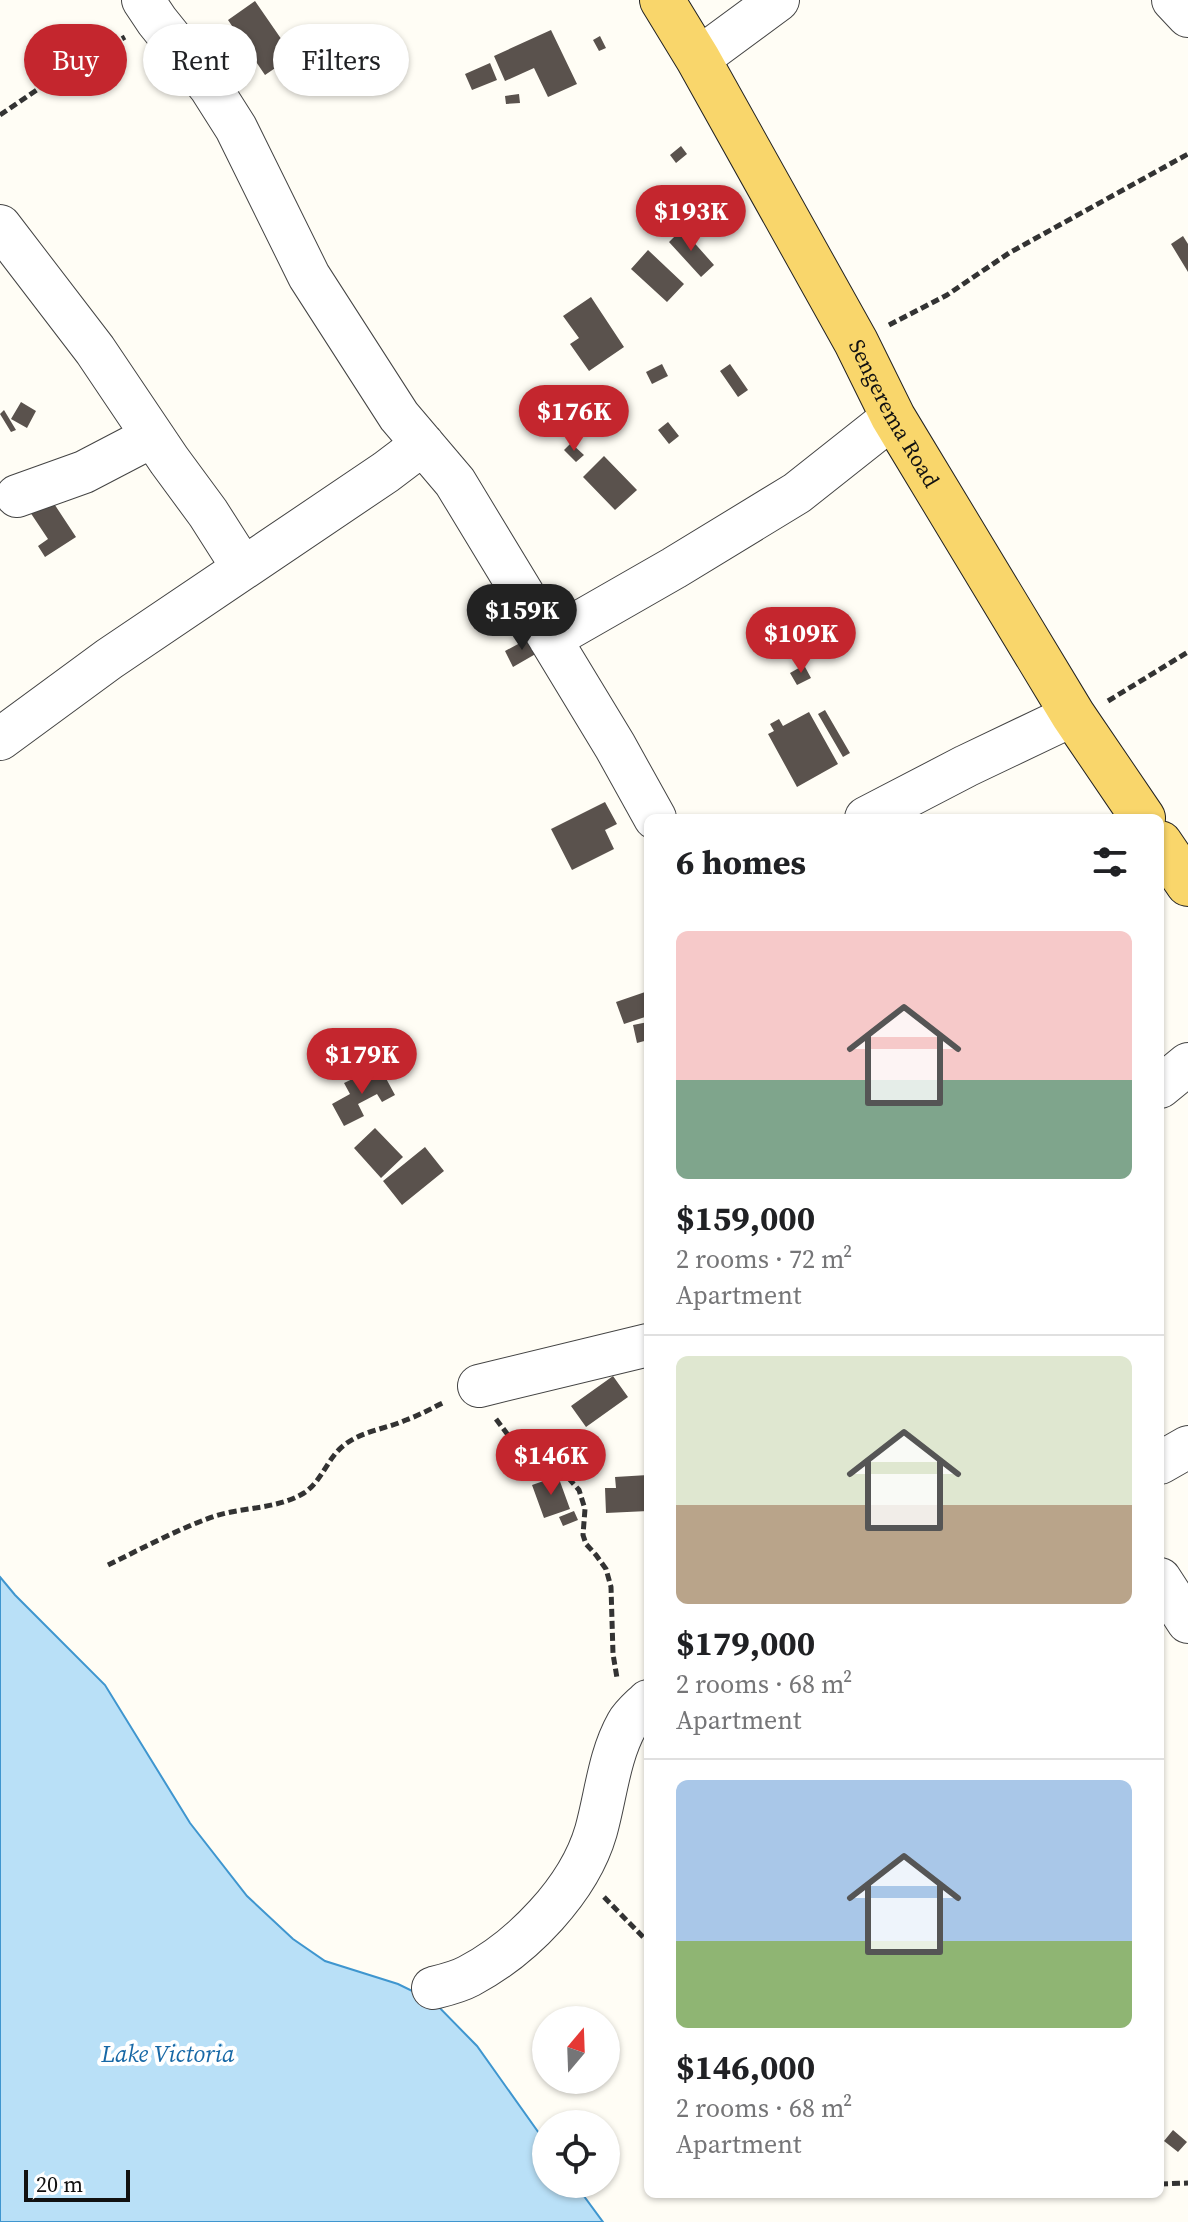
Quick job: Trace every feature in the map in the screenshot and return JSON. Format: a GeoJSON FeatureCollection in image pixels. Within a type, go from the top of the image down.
{"type":"FeatureCollection","features":[{"type":"Feature","properties":{"kind":"main road","name":"Sengerema Road"},"geometry":{"type":"LineString","coordinates":[[662,0],[856,342],[893,417],[1075,717],[1140,814]]}},
{"type":"Feature","properties":{"kind":"main road"},"geometry":{"type":"LineString","coordinates":[[1164,849],[1188,884]]}},
{"type":"Feature","properties":{"kind":"street"},"geometry":{"type":"LineString","coordinates":[[698,59],[778,0]]}},
{"type":"Feature","properties":{"kind":"street"},"geometry":{"type":"LineString","coordinates":[[1173,0],[1188,16]]}},
{"type":"Feature","properties":{"kind":"street"},"geometry":{"type":"LineString","coordinates":[[150,11],[210,87],[236,128],[309,276],[399,416],[455,482],[653,814]]}},
{"type":"Feature","properties":{"kind":"street"},"geometry":{"type":"LineString","coordinates":[[0,226],[95,350],[243,568]]}},
{"type":"Feature","properties":{"kind":"street"},"geometry":{"type":"LineString","coordinates":[[550,639],[797,493],[893,417]]}},
{"type":"Feature","properties":{"kind":"street"},"geometry":{"type":"LineString","coordinates":[[17,496],[84,472],[153,436]]}},
{"type":"Feature","properties":{"kind":"street"},"geometry":{"type":"LineString","coordinates":[[0,739],[109,659],[423,444]]}},
{"type":"Feature","properties":{"kind":"street"},"geometry":{"type":"LineString","coordinates":[[874,814],[966,766],[1075,717]]}},
{"type":"Feature","properties":{"kind":"street"},"geometry":{"type":"LineString","coordinates":[[1164,1084],[1188,1064]]}},
{"type":"Feature","properties":{"kind":"street"},"geometry":{"type":"LineString","coordinates":[[479,1386],[644,1346]]}},
{"type":"Feature","properties":{"kind":"street"},"geometry":{"type":"LineString","coordinates":[[1164,1461],[1188,1447]]}},
{"type":"Feature","properties":{"kind":"street"},"geometry":{"type":"LineString","coordinates":[[1164,1585],[1188,1622]]}},
{"type":"Feature","properties":{"kind":"street"},"geometry":{"type":"LineString","coordinates":[[433,1988],[467,1978],[519,1941],[538,1926],[564,1892],[595,1836],[615,1752],[638,1711]]}},
{"type":"Feature","properties":{"kind":"path"},"geometry":{"type":"LineString","coordinates":[[0,115],[66,70],[117,41],[150,11]]}},
{"type":"Feature","properties":{"kind":"path"},"geometry":{"type":"LineString","coordinates":[[856,342],[947,295],[1009,253],[1188,154]]}},
{"type":"Feature","properties":{"kind":"path"},"geometry":{"type":"LineString","coordinates":[[1075,717],[1188,652]]}},
{"type":"Feature","properties":{"kind":"path"},"geometry":{"type":"LineString","coordinates":[[108,1565],[217,1515],[285,1502],[305,1492],[318,1480],[331,1458],[345,1444],[407,1420],[479,1386],[497,1422],[526,1454],[539,1463],[562,1471],[579,1490],[585,1509],[583,1535],[586,1544],[606,1569],[611,1587],[613,1654],[638,1711]]}},
{"type":"Feature","properties":{"kind":"path"},"geometry":{"type":"LineString","coordinates":[[577,1871],[644,1938]]}},
{"type":"Feature","properties":{"kind":"path"},"geometry":{"type":"LineString","coordinates":[[1164,2184],[1188,2183]]}},
{"type":"Feature","properties":{"kind":"water","name":"Lake Victoria"},"geometry":{"type":"Polygon","coordinates":[[[0,1577],[105,1685],[190,1823],[247,1896],[293,1939],[325,1961],[398,1984],[433,2001],[477,2046],[532,2123],[532,2198],[585,2198],[603,2222],[0,2222],[0,1577]]]}},
{"type":"Feature","properties":{"kind":"building"},"geometry":{"type":"Polygon","coordinates":[[[255,1],[273,27],[273,70],[265,75],[257,63],[257,24],[231,24],[228,20],[255,1]]]}},
{"type":"Feature","properties":{"kind":"building"},"geometry":{"type":"Polygon","coordinates":[[[551,30],[577,84],[548,97],[534,68],[505,81],[494,56],[551,30]]]}},
{"type":"Feature","properties":{"kind":"building"},"geometry":{"type":"Polygon","coordinates":[[[600,36],[606,48],[599,51],[593,40],[600,36]]]}},
{"type":"Feature","properties":{"kind":"building"},"geometry":{"type":"Polygon","coordinates":[[[490,63],[497,80],[472,90],[465,74],[490,63]]]}},
{"type":"Feature","properties":{"kind":"building"},"geometry":{"type":"Polygon","coordinates":[[[519,94],[520,103],[506,104],[505,96],[519,94]]]}},
{"type":"Feature","properties":{"kind":"building"},"geometry":{"type":"Polygon","coordinates":[[[681,146],[687,154],[676,163],[670,155],[681,146]]]}},
{"type":"Feature","properties":{"kind":"building"},"geometry":{"type":"Polygon","coordinates":[[[682,229],[714,265],[701,277],[669,242],[682,229]]]}},
{"type":"Feature","properties":{"kind":"building"},"geometry":{"type":"Polygon","coordinates":[[[1183,236],[1188,244],[1188,272],[1171,244],[1183,236]]]}},
{"type":"Feature","properties":{"kind":"building"},"geometry":{"type":"Polygon","coordinates":[[[648,250],[684,284],[667,302],[631,269],[648,250]]]}},
{"type":"Feature","properties":{"kind":"building"},"geometry":{"type":"Polygon","coordinates":[[[591,297],[624,347],[589,371],[570,344],[579,338],[563,316],[591,297]]]}},
{"type":"Feature","properties":{"kind":"building"},"geometry":{"type":"Polygon","coordinates":[[[662,364],[668,376],[652,384],[646,372],[662,364]]]}},
{"type":"Feature","properties":{"kind":"building"},"geometry":{"type":"Polygon","coordinates":[[[730,364],[748,390],[738,397],[720,371],[730,364]]]}},
{"type":"Feature","properties":{"kind":"building"},"geometry":{"type":"Polygon","coordinates":[[[21,402],[36,411],[27,428],[11,419],[21,402]]]}},
{"type":"Feature","properties":{"kind":"building"},"geometry":{"type":"Polygon","coordinates":[[[4,410],[16,430],[11,432],[0,414],[4,410]]]}},
{"type":"Feature","properties":{"kind":"building"},"geometry":{"type":"Polygon","coordinates":[[[668,422],[679,436],[669,444],[658,430],[668,422]]]}},
{"type":"Feature","properties":{"kind":"building"},"geometry":{"type":"Polygon","coordinates":[[[571,443],[584,455],[576,462],[564,450],[571,443]]]}},
{"type":"Feature","properties":{"kind":"building"},"geometry":{"type":"Polygon","coordinates":[[[604,456],[637,490],[615,510],[583,477],[604,456]]]}},
{"type":"Feature","properties":{"kind":"building"},"geometry":{"type":"Polygon","coordinates":[[[49,496],[76,537],[45,557],[38,546],[48,539],[28,509],[49,496]]]}},
{"type":"Feature","properties":{"kind":"building"},"geometry":{"type":"Polygon","coordinates":[[[531,637],[539,652],[513,667],[505,651],[531,637]]]}},
{"type":"Feature","properties":{"kind":"building"},"geometry":{"type":"Polygon","coordinates":[[[804,665],[811,678],[797,685],[790,673],[804,665]]]}},
{"type":"Feature","properties":{"kind":"building"},"geometry":{"type":"Polygon","coordinates":[[[825,710],[850,753],[843,757],[818,714],[825,710]]]}},
{"type":"Feature","properties":{"kind":"building"},"geometry":{"type":"Polygon","coordinates":[[[809,712],[838,764],[797,787],[768,734],[774,731],[770,724],[779,719],[783,726],[809,712]]]}},
{"type":"Feature","properties":{"kind":"building"},"geometry":{"type":"Polygon","coordinates":[[[605,802],[617,824],[605,830],[614,849],[572,870],[551,829],[605,802]]]}},
{"type":"Feature","properties":{"kind":"building"},"geometry":{"type":"Polygon","coordinates":[[[644,992],[644,1017],[624,1024],[616,1002],[644,992]]]}},
{"type":"Feature","properties":{"kind":"building"},"geometry":{"type":"Polygon","coordinates":[[[644,1023],[644,1041],[637,1043],[633,1025],[644,1023]]]}},
{"type":"Feature","properties":{"kind":"building"},"geometry":{"type":"Polygon","coordinates":[[[382,1071],[395,1095],[382,1102],[377,1094],[358,1104],[364,1116],[344,1126],[332,1104],[350,1094],[344,1083],[367,1072],[370,1077],[382,1071]]]}},
{"type":"Feature","properties":{"kind":"building"},"geometry":{"type":"Polygon","coordinates":[[[375,1128],[403,1157],[381,1178],[354,1148],[375,1128]]]}},
{"type":"Feature","properties":{"kind":"building"},"geometry":{"type":"Polygon","coordinates":[[[425,1147],[444,1171],[402,1205],[383,1181],[425,1147]]]}},
{"type":"Feature","properties":{"kind":"building"},"geometry":{"type":"Polygon","coordinates":[[[613,1376],[628,1397],[586,1427],[571,1406],[613,1376]]]}},
{"type":"Feature","properties":{"kind":"building"},"geometry":{"type":"Polygon","coordinates":[[[644,1475],[644,1511],[606,1513],[605,1488],[616,1488],[615,1477],[644,1475]]]}},
{"type":"Feature","properties":{"kind":"building"},"geometry":{"type":"Polygon","coordinates":[[[558,1476],[570,1509],[544,1518],[532,1485],[558,1476]]]}},
{"type":"Feature","properties":{"kind":"building"},"geometry":{"type":"Polygon","coordinates":[[[574,1511],[578,1520],[563,1526],[559,1517],[574,1511]]]}},
{"type":"Feature","properties":{"kind":"building"},"geometry":{"type":"Polygon","coordinates":[[[1173,2130],[1187,2142],[1178,2152],[1164,2141],[1173,2130]]]}}]}
